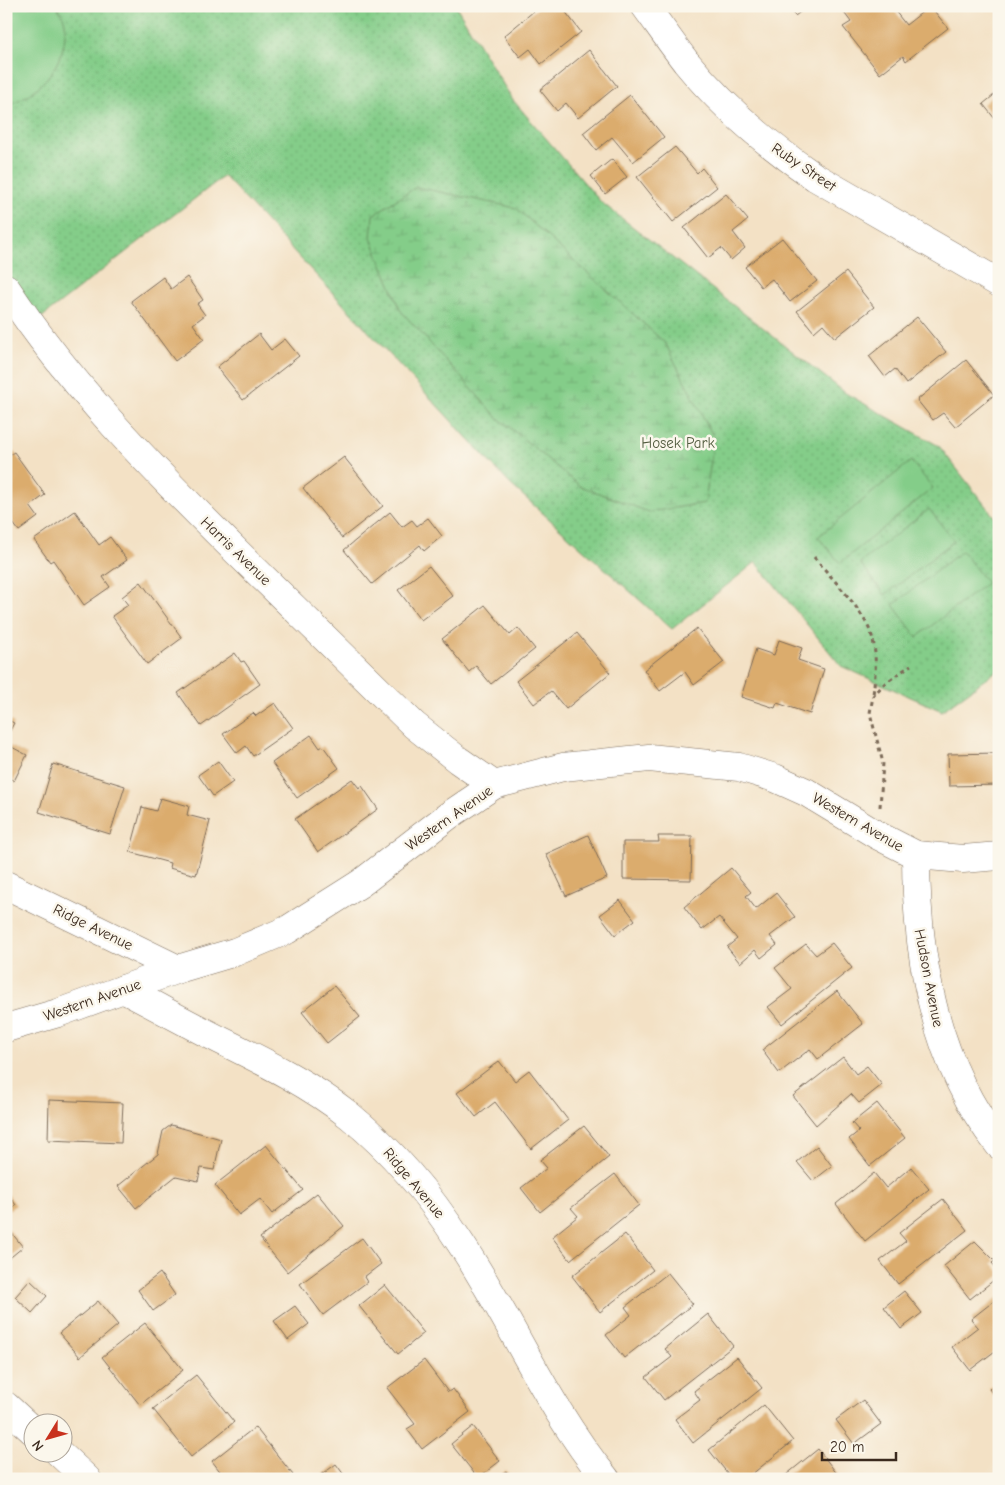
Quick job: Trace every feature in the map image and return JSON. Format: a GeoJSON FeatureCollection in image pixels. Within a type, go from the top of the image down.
{"type":"FeatureCollection","features":[{"type":"Feature","properties":{"kind":"street","name":"Ruby Street"},"geometry":{"type":"LineString","coordinates":[[645,6],[687,63],[734,113],[769,144],[815,177],[999,283]]}},
{"type":"Feature","properties":{"kind":"street","name":"Harris Avenue"},"geometry":{"type":"LineString","coordinates":[[6,288],[41,340],[102,413],[159,475],[414,725],[458,760],[494,785]]}},
{"type":"Feature","properties":{"kind":"street","name":"Western Avenue"},"geometry":{"type":"LineString","coordinates":[[6,1028],[58,1013],[178,969],[235,952],[287,930],[361,883],[448,816],[494,785],[563,767],[621,759],[649,758],[739,767],[775,778],[806,792],[877,835],[916,855],[964,859],[999,856]]}},
{"type":"Feature","properties":{"kind":"street","name":"Hudson Avenue"},"geometry":{"type":"LineString","coordinates":[[916,855],[916,907],[933,1010],[954,1072],[974,1110],[999,1145]]}},
{"type":"Feature","properties":{"kind":"street","name":"Ridge Avenue"},"geometry":{"type":"LineString","coordinates":[[6,885],[178,969]]}},
{"type":"Feature","properties":{"kind":"street","name":"Ridge Avenue"},"geometry":{"type":"LineString","coordinates":[[123,989],[284,1072],[350,1116],[381,1144],[428,1197],[461,1244],[503,1312],[552,1403],[606,1479]]}},
{"type":"Feature","properties":{"kind":"street"},"geometry":{"type":"LineString","coordinates":[[6,1406],[22,1421]]}},
{"type":"Feature","properties":{"kind":"street"},"geometry":{"type":"LineString","coordinates":[[69,1462],[87,1479]]}},
{"type":"Feature","properties":{"kind":"path"},"geometry":{"type":"LineString","coordinates":[[814,558],[863,619],[873,639],[876,662],[870,713],[883,763],[877,835]]}},
{"type":"Feature","properties":{"kind":"path"},"geometry":{"type":"LineString","coordinates":[[873,696],[884,684],[911,665]]}},
{"type":"Feature","properties":{"kind":"green space","name":"Hosek Park"},"geometry":{"type":"Polygon","coordinates":[[[6,6],[456,6],[512,99],[601,202],[847,394],[939,446],[999,523],[999,669],[942,711],[841,666],[756,562],[672,629],[509,483],[224,176],[37,321],[6,275],[6,6]]]}},
{"type":"Feature","properties":{"kind":"green space"},"geometry":{"type":"Polygon","coordinates":[[[6,6],[56,6],[61,12],[65,23],[65,35],[59,58],[54,69],[46,79],[28,95],[6,105],[6,6]]]}},
{"type":"Feature","properties":{"kind":"green space"},"geometry":{"type":"Polygon","coordinates":[[[416,187],[516,208],[665,343],[714,438],[705,503],[649,512],[580,486],[497,417],[401,311],[371,238],[373,215],[416,187]]]}},
{"type":"Feature","properties":{"kind":"green space"},"geometry":{"type":"Polygon","coordinates":[[[911,461],[933,488],[840,563],[818,537],[911,461]]]}},
{"type":"Feature","properties":{"kind":"green space"},"geometry":{"type":"Polygon","coordinates":[[[929,509],[954,541],[885,595],[860,563],[929,509]]]}},
{"type":"Feature","properties":{"kind":"green space"},"geometry":{"type":"Polygon","coordinates":[[[962,551],[987,583],[917,637],[893,605],[962,551]]]}},
{"type":"Feature","properties":{"kind":"building"},"geometry":{"type":"Polygon","coordinates":[[[540,6],[561,6],[581,32],[541,64],[530,49],[520,57],[504,36],[540,6]]]}},
{"type":"Feature","properties":{"kind":"building"},"geometry":{"type":"Polygon","coordinates":[[[787,6],[808,6],[795,16],[787,6]]]}},
{"type":"Feature","properties":{"kind":"building"},"geometry":{"type":"Polygon","coordinates":[[[847,6],[891,6],[906,25],[930,6],[948,28],[906,61],[903,56],[880,74],[843,27],[851,22],[842,10],[847,6]]]}},
{"type":"Feature","properties":{"kind":"building"},"geometry":{"type":"Polygon","coordinates":[[[589,50],[617,86],[578,118],[566,103],[557,111],[540,90],[589,50]]]}},
{"type":"Feature","properties":{"kind":"building"},"geometry":{"type":"Polygon","coordinates":[[[999,91],[999,124],[983,104],[999,91]]]}},
{"type":"Feature","properties":{"kind":"building"},"geometry":{"type":"Polygon","coordinates":[[[630,95],[664,137],[633,162],[612,137],[596,150],[583,133],[630,95]]]}},
{"type":"Feature","properties":{"kind":"building"},"geometry":{"type":"Polygon","coordinates":[[[675,147],[697,173],[702,168],[717,187],[673,222],[637,177],[675,147]]]}},
{"type":"Feature","properties":{"kind":"building"},"geometry":{"type":"Polygon","coordinates":[[[612,159],[627,177],[605,194],[591,176],[612,159]]]}},
{"type":"Feature","properties":{"kind":"building"},"geometry":{"type":"Polygon","coordinates":[[[726,194],[748,220],[733,232],[745,248],[731,260],[721,248],[708,258],[684,228],[726,194]]]}},
{"type":"Feature","properties":{"kind":"building"},"geometry":{"type":"Polygon","coordinates":[[[782,238],[817,281],[790,302],[772,279],[761,287],[745,267],[782,238]]]}},
{"type":"Feature","properties":{"kind":"building"},"geometry":{"type":"Polygon","coordinates":[[[846,272],[874,307],[835,338],[823,324],[814,332],[797,311],[846,272]]]}},
{"type":"Feature","properties":{"kind":"building"},"geometry":{"type":"Polygon","coordinates":[[[163,277],[171,289],[187,277],[203,300],[197,304],[205,315],[193,324],[204,339],[175,361],[131,301],[163,277]]]}},
{"type":"Feature","properties":{"kind":"building"},"geometry":{"type":"Polygon","coordinates":[[[917,317],[946,352],[906,384],[895,369],[885,377],[869,356],[917,317]]]}},
{"type":"Feature","properties":{"kind":"building"},"geometry":{"type":"Polygon","coordinates":[[[259,334],[271,350],[285,339],[299,356],[243,400],[217,367],[259,334]]]}},
{"type":"Feature","properties":{"kind":"building"},"geometry":{"type":"Polygon","coordinates":[[[966,360],[994,395],[955,427],[943,413],[933,420],[917,400],[966,360]]]}},
{"type":"Feature","properties":{"kind":"building"},"geometry":{"type":"Polygon","coordinates":[[[14,452],[45,495],[30,506],[38,517],[19,531],[10,519],[6,521],[6,457],[14,452]]]}},
{"type":"Feature","properties":{"kind":"building"},"geometry":{"type":"Polygon","coordinates":[[[344,457],[383,506],[342,538],[303,488],[344,457]]]}},
{"type":"Feature","properties":{"kind":"building"},"geometry":{"type":"Polygon","coordinates":[[[75,511],[99,545],[110,537],[127,560],[103,577],[110,587],[84,605],[53,560],[50,562],[34,540],[75,511]]]}},
{"type":"Feature","properties":{"kind":"building"},"geometry":{"type":"Polygon","coordinates":[[[390,512],[402,527],[412,520],[417,526],[428,518],[442,536],[424,551],[420,545],[372,584],[344,550],[390,512]]]}},
{"type":"Feature","properties":{"kind":"building"},"geometry":{"type":"Polygon","coordinates":[[[429,566],[453,596],[421,620],[398,590],[429,566]]]}},
{"type":"Feature","properties":{"kind":"building"},"geometry":{"type":"Polygon","coordinates":[[[141,582],[182,638],[147,664],[112,616],[128,605],[122,597],[141,582]]]}},
{"type":"Feature","properties":{"kind":"building"},"geometry":{"type":"Polygon","coordinates":[[[485,605],[510,635],[518,628],[535,649],[491,684],[476,666],[469,672],[442,639],[485,605]]]}},
{"type":"Feature","properties":{"kind":"building"},"geometry":{"type":"Polygon","coordinates":[[[697,628],[724,662],[694,685],[685,672],[660,691],[644,670],[697,628]]]}},
{"type":"Feature","properties":{"kind":"building"},"geometry":{"type":"Polygon","coordinates":[[[577,633],[610,673],[566,709],[551,691],[534,704],[516,681],[577,633]]]}},
{"type":"Feature","properties":{"kind":"building"},"geometry":{"type":"Polygon","coordinates":[[[779,640],[802,648],[798,660],[824,669],[810,714],[777,703],[775,708],[741,697],[756,649],[774,655],[779,640]]]}},
{"type":"Feature","properties":{"kind":"building"},"geometry":{"type":"Polygon","coordinates":[[[235,653],[241,662],[244,661],[260,684],[201,726],[178,693],[235,653]]]}},
{"type":"Feature","properties":{"kind":"building"},"geometry":{"type":"Polygon","coordinates":[[[275,703],[293,728],[253,756],[246,746],[237,753],[223,734],[253,713],[256,716],[275,703]]]}},
{"type":"Feature","properties":{"kind":"building"},"geometry":{"type":"Polygon","coordinates":[[[6,719],[14,723],[6,738],[6,719]]]}},
{"type":"Feature","properties":{"kind":"building"},"geometry":{"type":"Polygon","coordinates":[[[311,735],[320,748],[323,746],[339,768],[297,798],[272,763],[311,735]]]}},
{"type":"Feature","properties":{"kind":"building"},"geometry":{"type":"Polygon","coordinates":[[[6,744],[27,755],[14,781],[6,776],[6,744]]]}},
{"type":"Feature","properties":{"kind":"building"},"geometry":{"type":"Polygon","coordinates":[[[999,753],[999,785],[949,786],[948,754],[999,753]]]}},
{"type":"Feature","properties":{"kind":"building"},"geometry":{"type":"Polygon","coordinates":[[[218,761],[233,782],[213,796],[198,775],[218,761]]]}},
{"type":"Feature","properties":{"kind":"building"},"geometry":{"type":"Polygon","coordinates":[[[53,764],[125,786],[110,834],[39,812],[53,764]]]}},
{"type":"Feature","properties":{"kind":"building"},"geometry":{"type":"Polygon","coordinates":[[[352,779],[359,788],[362,786],[378,809],[318,852],[295,819],[352,779]]]}},
{"type":"Feature","properties":{"kind":"building"},"geometry":{"type":"Polygon","coordinates":[[[160,798],[189,806],[187,815],[210,821],[196,875],[169,868],[170,863],[130,852],[142,807],[156,811],[160,798]]]}},
{"type":"Feature","properties":{"kind":"building"},"geometry":{"type":"Polygon","coordinates":[[[588,835],[607,878],[566,896],[546,854],[588,835]]]}},
{"type":"Feature","properties":{"kind":"building"},"geometry":{"type":"Polygon","coordinates":[[[658,836],[692,836],[691,880],[623,879],[623,842],[659,842],[658,836]]]}},
{"type":"Feature","properties":{"kind":"building"},"geometry":{"type":"Polygon","coordinates":[[[731,868],[751,892],[746,896],[756,909],[776,893],[795,917],[770,936],[777,945],[761,958],[755,950],[740,963],[727,947],[737,939],[719,917],[702,930],[684,907],[731,868]]]}},
{"type":"Feature","properties":{"kind":"building"},"geometry":{"type":"Polygon","coordinates":[[[620,900],[635,920],[615,935],[600,915],[620,900]]]}},
{"type":"Feature","properties":{"kind":"building"},"geometry":{"type":"Polygon","coordinates":[[[832,943],[852,968],[782,1024],[768,1007],[792,989],[775,968],[806,944],[816,955],[832,943]]]}},
{"type":"Feature","properties":{"kind":"building"},"geometry":{"type":"Polygon","coordinates":[[[334,986],[360,1017],[327,1043],[302,1012],[334,986]]]}},
{"type":"Feature","properties":{"kind":"building"},"geometry":{"type":"Polygon","coordinates":[[[837,991],[863,1024],[818,1059],[810,1049],[779,1073],[762,1050],[837,991]]]}},
{"type":"Feature","properties":{"kind":"building"},"geometry":{"type":"Polygon","coordinates":[[[843,1057],[856,1074],[867,1066],[882,1085],[859,1103],[851,1094],[816,1125],[793,1096],[843,1057]]]}},
{"type":"Feature","properties":{"kind":"building"},"geometry":{"type":"Polygon","coordinates":[[[499,1061],[515,1081],[529,1070],[568,1120],[531,1149],[495,1102],[476,1117],[457,1093],[499,1061]]]}},
{"type":"Feature","properties":{"kind":"building"},"geometry":{"type":"Polygon","coordinates":[[[49,1100],[123,1103],[121,1143],[48,1140],[49,1100]]]}},
{"type":"Feature","properties":{"kind":"building"},"geometry":{"type":"Polygon","coordinates":[[[877,1103],[905,1138],[870,1166],[849,1139],[859,1131],[852,1123],[877,1103]]]}},
{"type":"Feature","properties":{"kind":"building"},"geometry":{"type":"Polygon","coordinates":[[[171,1125],[221,1139],[214,1170],[201,1168],[198,1181],[176,1176],[136,1208],[118,1186],[158,1154],[163,1131],[171,1125]]]}},
{"type":"Feature","properties":{"kind":"building"},"geometry":{"type":"Polygon","coordinates":[[[584,1126],[609,1157],[540,1212],[521,1188],[547,1168],[540,1160],[584,1126]]]}},
{"type":"Feature","properties":{"kind":"building"},"geometry":{"type":"Polygon","coordinates":[[[266,1145],[303,1190],[272,1214],[260,1199],[239,1215],[215,1185],[266,1145]]]}},
{"type":"Feature","properties":{"kind":"building"},"geometry":{"type":"Polygon","coordinates":[[[817,1146],[832,1166],[813,1181],[797,1162],[817,1146]]]}},
{"type":"Feature","properties":{"kind":"building"},"geometry":{"type":"Polygon","coordinates":[[[911,1167],[929,1189],[865,1241],[836,1204],[874,1173],[886,1188],[911,1167]]]}},
{"type":"Feature","properties":{"kind":"building"},"geometry":{"type":"Polygon","coordinates":[[[615,1174],[639,1205],[570,1260],[552,1237],[578,1216],[571,1208],[615,1174]]]}},
{"type":"Feature","properties":{"kind":"building"},"geometry":{"type":"Polygon","coordinates":[[[6,1192],[16,1205],[6,1212],[6,1192]]]}},
{"type":"Feature","properties":{"kind":"building"},"geometry":{"type":"Polygon","coordinates":[[[317,1193],[344,1226],[287,1272],[260,1238],[317,1193]]]}},
{"type":"Feature","properties":{"kind":"building"},"geometry":{"type":"Polygon","coordinates":[[[943,1199],[967,1230],[898,1284],[880,1261],[906,1241],[899,1233],[943,1199]]]}},
{"type":"Feature","properties":{"kind":"building"},"geometry":{"type":"Polygon","coordinates":[[[6,1226],[23,1247],[6,1261],[6,1226]]]}},
{"type":"Feature","properties":{"kind":"building"},"geometry":{"type":"Polygon","coordinates":[[[625,1234],[653,1270],[600,1312],[572,1276],[625,1234]]]}},
{"type":"Feature","properties":{"kind":"building"},"geometry":{"type":"Polygon","coordinates":[[[362,1238],[381,1264],[364,1277],[367,1282],[323,1315],[300,1284],[362,1238]]]}},
{"type":"Feature","properties":{"kind":"building"},"geometry":{"type":"Polygon","coordinates":[[[975,1241],[995,1261],[992,1263],[999,1271],[999,1276],[970,1299],[944,1266],[975,1241]]]}},
{"type":"Feature","properties":{"kind":"building"},"geometry":{"type":"Polygon","coordinates":[[[160,1273],[175,1295],[153,1311],[138,1290],[160,1273]]]}},
{"type":"Feature","properties":{"kind":"building"},"geometry":{"type":"Polygon","coordinates":[[[668,1273],[693,1304],[624,1358],[606,1335],[631,1315],[625,1307],[668,1273]]]}},
{"type":"Feature","properties":{"kind":"building"},"geometry":{"type":"Polygon","coordinates":[[[30,1280],[47,1296],[32,1313],[15,1297],[30,1280]]]}},
{"type":"Feature","properties":{"kind":"building"},"geometry":{"type":"Polygon","coordinates":[[[385,1285],[424,1333],[398,1354],[359,1306],[385,1285]]]}},
{"type":"Feature","properties":{"kind":"building"},"geometry":{"type":"Polygon","coordinates":[[[904,1291],[922,1313],[901,1329],[884,1307],[904,1291]]]}},
{"type":"Feature","properties":{"kind":"building"},"geometry":{"type":"Polygon","coordinates":[[[999,1297],[999,1348],[970,1370],[952,1347],[978,1327],[971,1319],[999,1297]]]}},
{"type":"Feature","properties":{"kind":"building"},"geometry":{"type":"Polygon","coordinates":[[[98,1301],[118,1325],[80,1357],[59,1333],[98,1301]]]}},
{"type":"Feature","properties":{"kind":"building"},"geometry":{"type":"Polygon","coordinates":[[[295,1306],[309,1324],[288,1340],[274,1321],[295,1306]]]}},
{"type":"Feature","properties":{"kind":"building"},"geometry":{"type":"Polygon","coordinates":[[[708,1314],[733,1346],[664,1400],[646,1377],[672,1357],[665,1349],[708,1314]]]}},
{"type":"Feature","properties":{"kind":"building"},"geometry":{"type":"Polygon","coordinates":[[[145,1323],[183,1370],[140,1405],[102,1357],[145,1323]]]}},
{"type":"Feature","properties":{"kind":"building"},"geometry":{"type":"Polygon","coordinates":[[[737,1357],[762,1388],[693,1443],[675,1419],[700,1400],[694,1391],[737,1357]]]}},
{"type":"Feature","properties":{"kind":"building"},"geometry":{"type":"Polygon","coordinates":[[[424,1360],[448,1392],[453,1389],[470,1412],[422,1449],[407,1429],[415,1424],[387,1388],[424,1360]]]}},
{"type":"Feature","properties":{"kind":"building"},"geometry":{"type":"Polygon","coordinates":[[[196,1375],[234,1422],[191,1457],[153,1409],[196,1375]]]}},
{"type":"Feature","properties":{"kind":"building"},"geometry":{"type":"Polygon","coordinates":[[[999,1381],[999,1402],[989,1389],[999,1381]]]}},
{"type":"Feature","properties":{"kind":"building"},"geometry":{"type":"Polygon","coordinates":[[[863,1400],[881,1424],[854,1444],[836,1420],[863,1400]]]}},
{"type":"Feature","properties":{"kind":"building"},"geometry":{"type":"Polygon","coordinates":[[[764,1405],[793,1441],[746,1479],[732,1479],[709,1450],[764,1405]]]}},
{"type":"Feature","properties":{"kind":"building"},"geometry":{"type":"Polygon","coordinates":[[[473,1426],[500,1461],[478,1478],[451,1444],[473,1426]]]}},
{"type":"Feature","properties":{"kind":"building"},"geometry":{"type":"Polygon","coordinates":[[[255,1427],[293,1475],[288,1479],[226,1479],[212,1461],[255,1427]]]}},
{"type":"Feature","properties":{"kind":"building"},"geometry":{"type":"Polygon","coordinates":[[[818,1449],[841,1479],[781,1479],[818,1449]]]}},
{"type":"Feature","properties":{"kind":"building"},"geometry":{"type":"Polygon","coordinates":[[[336,1464],[347,1479],[316,1479],[336,1464]]]}},
{"type":"Feature","properties":{"kind":"building"},"geometry":{"type":"Polygon","coordinates":[[[506,1471],[512,1479],[495,1479],[506,1471]]]}}]}
